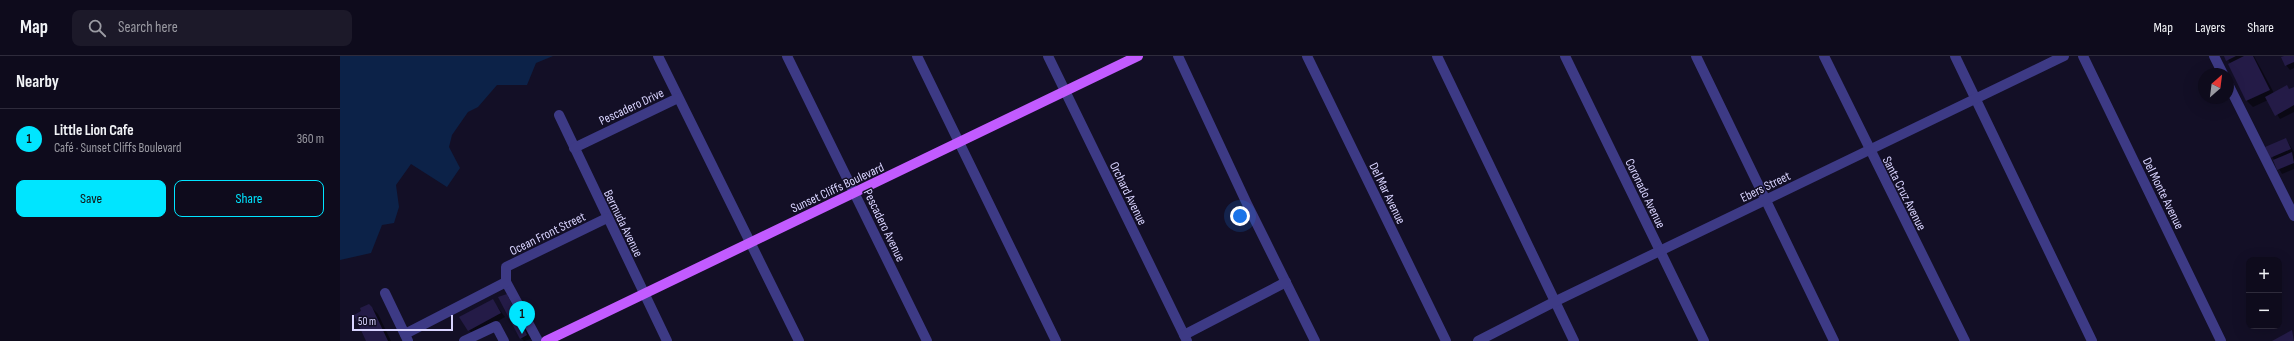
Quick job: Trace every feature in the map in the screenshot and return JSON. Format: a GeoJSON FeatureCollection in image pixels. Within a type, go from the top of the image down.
{"type":"FeatureCollection","features":[{"type":"Feature","properties":{"kind":"main road","name":"Sunset Cliffs Boulevard"},"geometry":{"type":"LineString","coordinates":[[546,341],[1138,56]]}},
{"type":"Feature","properties":{"kind":"street","name":"Pescadero Drive"},"geometry":{"type":"LineString","coordinates":[[574,148],[678,98],[658,56]]}},
{"type":"Feature","properties":{"kind":"street","name":"Pescadero Avenue"},"geometry":{"type":"LineString","coordinates":[[787,56],[926,341]]}},
{"type":"Feature","properties":{"kind":"street"},"geometry":{"type":"LineString","coordinates":[[917,56],[1056,341]]}},
{"type":"Feature","properties":{"kind":"street","name":"Orchard Avenue"},"geometry":{"type":"LineString","coordinates":[[1048,56],[1185,338]]}},
{"type":"Feature","properties":{"kind":"street"},"geometry":{"type":"LineString","coordinates":[[1178,56],[1315,341]]}},
{"type":"Feature","properties":{"kind":"street","name":"Del Mar Avenue"},"geometry":{"type":"LineString","coordinates":[[1307,56],[1446,341]]}},
{"type":"Feature","properties":{"kind":"street"},"geometry":{"type":"LineString","coordinates":[[1437,56],[1574,341]]}},
{"type":"Feature","properties":{"kind":"street","name":"Coronado Avenue"},"geometry":{"type":"LineString","coordinates":[[1565,56],[1704,341]]}},
{"type":"Feature","properties":{"kind":"street"},"geometry":{"type":"LineString","coordinates":[[1696,56],[1834,341]]}},
{"type":"Feature","properties":{"kind":"street","name":"Santa Cruz Avenue"},"geometry":{"type":"LineString","coordinates":[[1824,56],[1964,341]]}},
{"type":"Feature","properties":{"kind":"street"},"geometry":{"type":"LineString","coordinates":[[1955,56],[2092,341]]}},
{"type":"Feature","properties":{"kind":"street","name":"Ebers Street"},"geometry":{"type":"LineString","coordinates":[[1478,341],[1554,302],[1766,199],[1870,151],[2064,56]]}},
{"type":"Feature","properties":{"kind":"street","name":"Del Monte Avenue"},"geometry":{"type":"LineString","coordinates":[[2083,56],[2221,341]]}},
{"type":"Feature","properties":{"kind":"street"},"geometry":{"type":"LineString","coordinates":[[2214,56],[2220,68]]}},
{"type":"Feature","properties":{"kind":"street"},"geometry":{"type":"LineString","coordinates":[[2234,96],[2294,216]]}},
{"type":"Feature","properties":{"kind":"street"},"geometry":{"type":"LineString","coordinates":[[678,98],[799,341]]}},
{"type":"Feature","properties":{"kind":"street","name":"Bermuda Avenue"},"geometry":{"type":"LineString","coordinates":[[559,115],[667,341]]}},
{"type":"Feature","properties":{"kind":"street","name":"Ocean Front Street"},"geometry":{"type":"LineString","coordinates":[[506,282],[506,267],[607,218]]}},
{"type":"Feature","properties":{"kind":"street"},"geometry":{"type":"LineString","coordinates":[[385,293],[406,338],[506,282],[538,341]]}},
{"type":"Feature","properties":{"kind":"street"},"geometry":{"type":"LineString","coordinates":[[1185,338],[1286,282]]}},
{"type":"Feature","properties":{"kind":"street"},"geometry":{"type":"LineString","coordinates":[[464,341],[496,326],[504,341]]}},
{"type":"Feature","properties":{"kind":"water"},"geometry":{"type":"Polygon","coordinates":[[[340,56],[553,56],[536,63],[527,85],[497,85],[478,107],[468,112],[452,135],[449,147],[460,168],[447,187],[411,164],[396,185],[399,207],[394,223],[382,225],[371,253],[340,260],[340,56]]]}},
{"type":"Feature","properties":{"kind":"building"},"geometry":{"type":"Polygon","coordinates":[[[2224,56],[2236,56],[2226,61],[2224,56]]]}},
{"type":"Feature","properties":{"kind":"building"},"geometry":{"type":"Polygon","coordinates":[[[2244,56],[2253,56],[2270,90],[2246,101],[2234,76],[2234,68],[2230,68],[2228,64],[2244,56]]]}},
{"type":"Feature","properties":{"kind":"building"},"geometry":{"type":"Polygon","coordinates":[[[2294,56],[2294,62],[2285,66],[2281,57],[2294,56]]]}},
{"type":"Feature","properties":{"kind":"building"},"geometry":{"type":"Polygon","coordinates":[[[2287,85],[2289,89],[2294,87],[2294,105],[2275,116],[2265,97],[2287,85]]]}},
{"type":"Feature","properties":{"kind":"building"},"geometry":{"type":"Polygon","coordinates":[[[2286,138],[2291,149],[2270,158],[2265,147],[2286,138]]]}},
{"type":"Feature","properties":{"kind":"building"},"geometry":{"type":"Polygon","coordinates":[[[2292,152],[2294,163],[2277,170],[2273,160],[2292,152]]]}},
{"type":"Feature","properties":{"kind":"building"},"geometry":{"type":"Polygon","coordinates":[[[507,294],[527,335],[520,339],[498,297],[507,294]]]}},
{"type":"Feature","properties":{"kind":"building"},"geometry":{"type":"Polygon","coordinates":[[[493,299],[501,313],[468,331],[459,317],[493,299]]]}},
{"type":"Feature","properties":{"kind":"building"},"geometry":{"type":"Polygon","coordinates":[[[369,304],[372,307],[388,341],[366,341],[354,315],[361,311],[360,308],[369,304]]]}},
{"type":"Feature","properties":{"kind":"building"},"geometry":{"type":"Polygon","coordinates":[[[2292,330],[2294,341],[2272,341],[2292,330]]]}},
{"type":"Feature","properties":{"kind":"place","name":"Little Lion Cafe"},"geometry":{"type":"Point","coordinates":[522,334]}}]}
